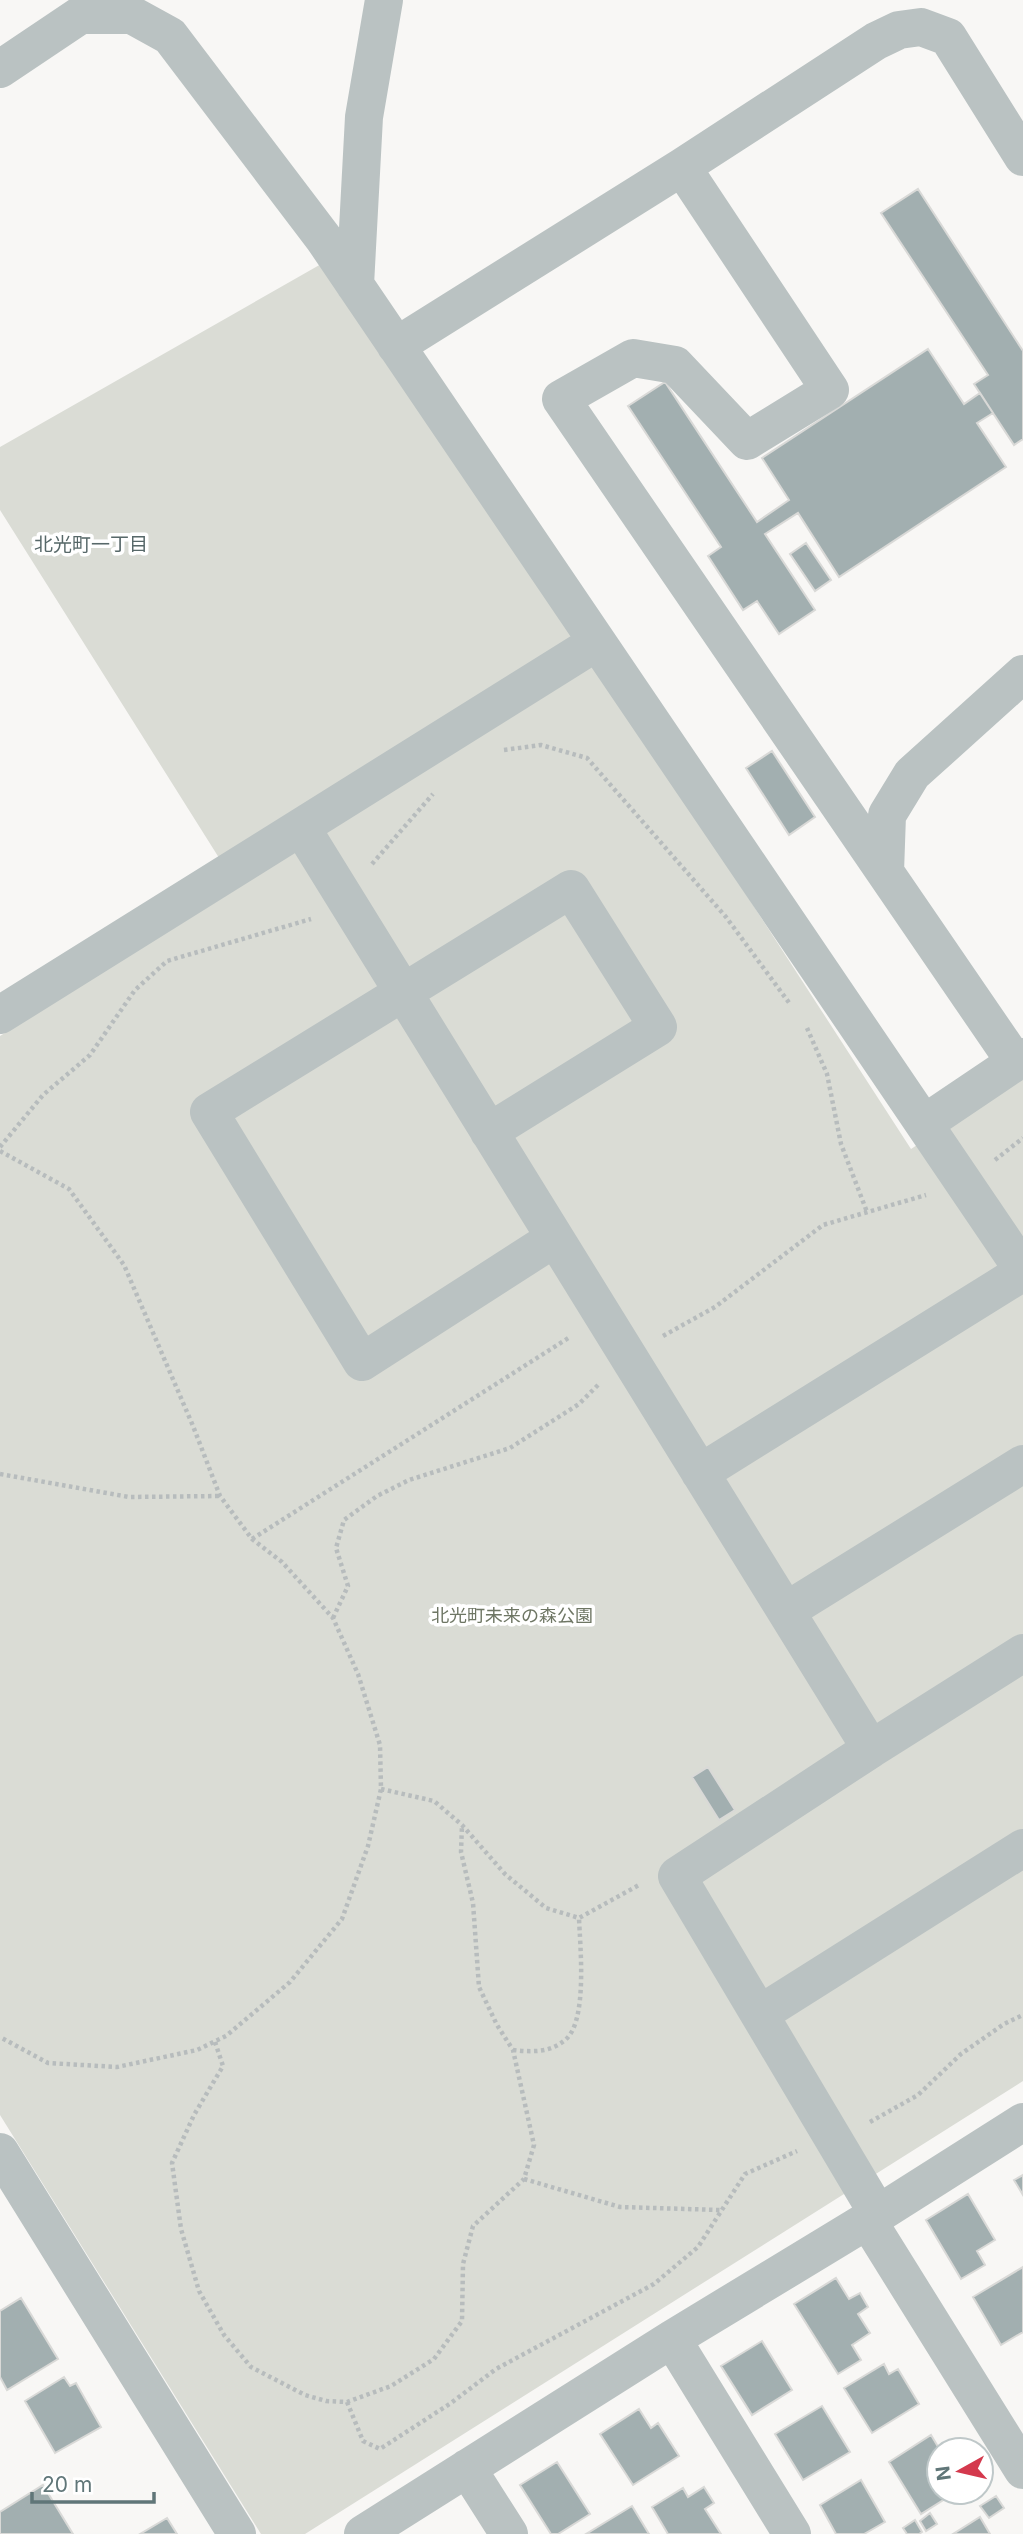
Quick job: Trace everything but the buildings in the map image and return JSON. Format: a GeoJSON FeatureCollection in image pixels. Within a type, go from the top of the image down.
{"type":"FeatureCollection","features":[{"type":"Feature","properties":{"kind":"street"},"geometry":{"type":"LineString","coordinates":[[355,285],[364,117],[384,0]]}},
{"type":"Feature","properties":{"kind":"street"},"geometry":{"type":"LineString","coordinates":[[0,69],[93,8],[132,15],[170,36],[324,239],[1023,1271],[701,1473]]}},
{"type":"Feature","properties":{"kind":"street"},"geometry":{"type":"LineString","coordinates":[[396,346],[682,167],[876,41],[899,30],[921,27],[948,37],[1023,157]]}},
{"type":"Feature","properties":{"kind":"street"},"geometry":{"type":"LineString","coordinates":[[682,167],[830,390],[747,441],[675,365],[633,358],[561,399],[885,872],[1019,1060],[925,1124]]}},
{"type":"Feature","properties":{"kind":"street"},"geometry":{"type":"LineString","coordinates":[[0,1015],[597,642]]}},
{"type":"Feature","properties":{"kind":"street"},"geometry":{"type":"LineString","coordinates":[[885,872],[887,814],[912,774],[1023,674]]}},
{"type":"Feature","properties":{"kind":"street"},"geometry":{"type":"LineString","coordinates":[[301,827],[871,1749]]}},
{"type":"Feature","properties":{"kind":"street"},"geometry":{"type":"LineString","coordinates":[[489,1132],[658,1027],[570,889],[209,1112],[362,1362],[555,1238]]}},
{"type":"Feature","properties":{"kind":"street"},"geometry":{"type":"LineString","coordinates":[[786,1611],[1023,1464]]}},
{"type":"Feature","properties":{"kind":"street"},"geometry":{"type":"LineString","coordinates":[[1023,1653],[677,1875],[832,2136],[873,2218],[1023,2470]]}},
{"type":"Feature","properties":{"kind":"street"},"geometry":{"type":"LineString","coordinates":[[760,2014],[1023,1848]]}},
{"type":"Feature","properties":{"kind":"street"},"geometry":{"type":"LineString","coordinates":[[363,2534],[1023,2122]]}},
{"type":"Feature","properties":{"kind":"street"},"geometry":{"type":"LineString","coordinates":[[0,2152],[237,2534]]}},
{"type":"Feature","properties":{"kind":"street"},"geometry":{"type":"LineString","coordinates":[[672,2339],[792,2534]]}},
{"type":"Feature","properties":{"kind":"street"},"geometry":{"type":"LineString","coordinates":[[467,2468],[509,2534]]}},
{"type":"Feature","properties":{"kind":"path"},"geometry":{"type":"LineString","coordinates":[[0,1150],[69,1189],[124,1265],[220,1496],[252,1539],[282,1562],[334,1618],[358,1674],[380,1745],[382,1789],[368,1846],[342,1919],[290,1982],[226,2036],[197,2050],[117,2067],[48,2063],[0,2037]]}},
{"type":"Feature","properties":{"kind":"path"},"geometry":{"type":"LineString","coordinates":[[252,1539],[603,1315]]}},
{"type":"Feature","properties":{"kind":"path"},"geometry":{"type":"LineString","coordinates":[[0,1474],[129,1497],[220,1496]]}},
{"type":"Feature","properties":{"kind":"path"},"geometry":{"type":"LineString","coordinates":[[382,1789],[434,1801],[462,1825],[505,1874],[547,1908],[579,1918],[644,1883],[677,1875]]}},
{"type":"Feature","properties":{"kind":"path"},"geometry":{"type":"LineString","coordinates":[[215,2042],[223,2066],[194,2115],[172,2163],[181,2229],[198,2291],[224,2335],[251,2367],[305,2395],[326,2401],[347,2402],[391,2386],[434,2359],[462,2321],[463,2264],[473,2225],[524,2179],[534,2145],[513,2050],[497,2025],[479,1987],[473,1903],[461,1853],[462,1825]]}},
{"type":"Feature","properties":{"kind":"path"},"geometry":{"type":"LineString","coordinates":[[513,2050],[539,2052],[565,2040],[577,2025],[581,1972],[579,1918]]}},
{"type":"Feature","properties":{"kind":"path"},"geometry":{"type":"LineString","coordinates":[[347,2402],[363,2441],[380,2449],[440,2410],[496,2368],[654,2284],[698,2247],[745,2174],[879,2118],[918,2095],[961,2053],[1004,2024],[1023,2015]]}},
{"type":"Feature","properties":{"kind":"path"},"geometry":{"type":"LineString","coordinates":[[524,2179],[620,2207],[721,2210]]}},
{"type":"Feature","properties":{"kind":"green space","name":"北光町未来の森公園"},"geometry":{"type":"Polygon","coordinates":[[[330,259],[402,363],[911,1149],[1023,1075],[1023,2081],[305,2534],[261,2534],[0,2115],[0,1036],[238,888],[0,510],[0,447],[330,259]]]}},
{"type":"Feature","properties":{"kind":"district","name":"北光町一丁目"},"geometry":{"type":"Point","coordinates":[91,544]}}]}
